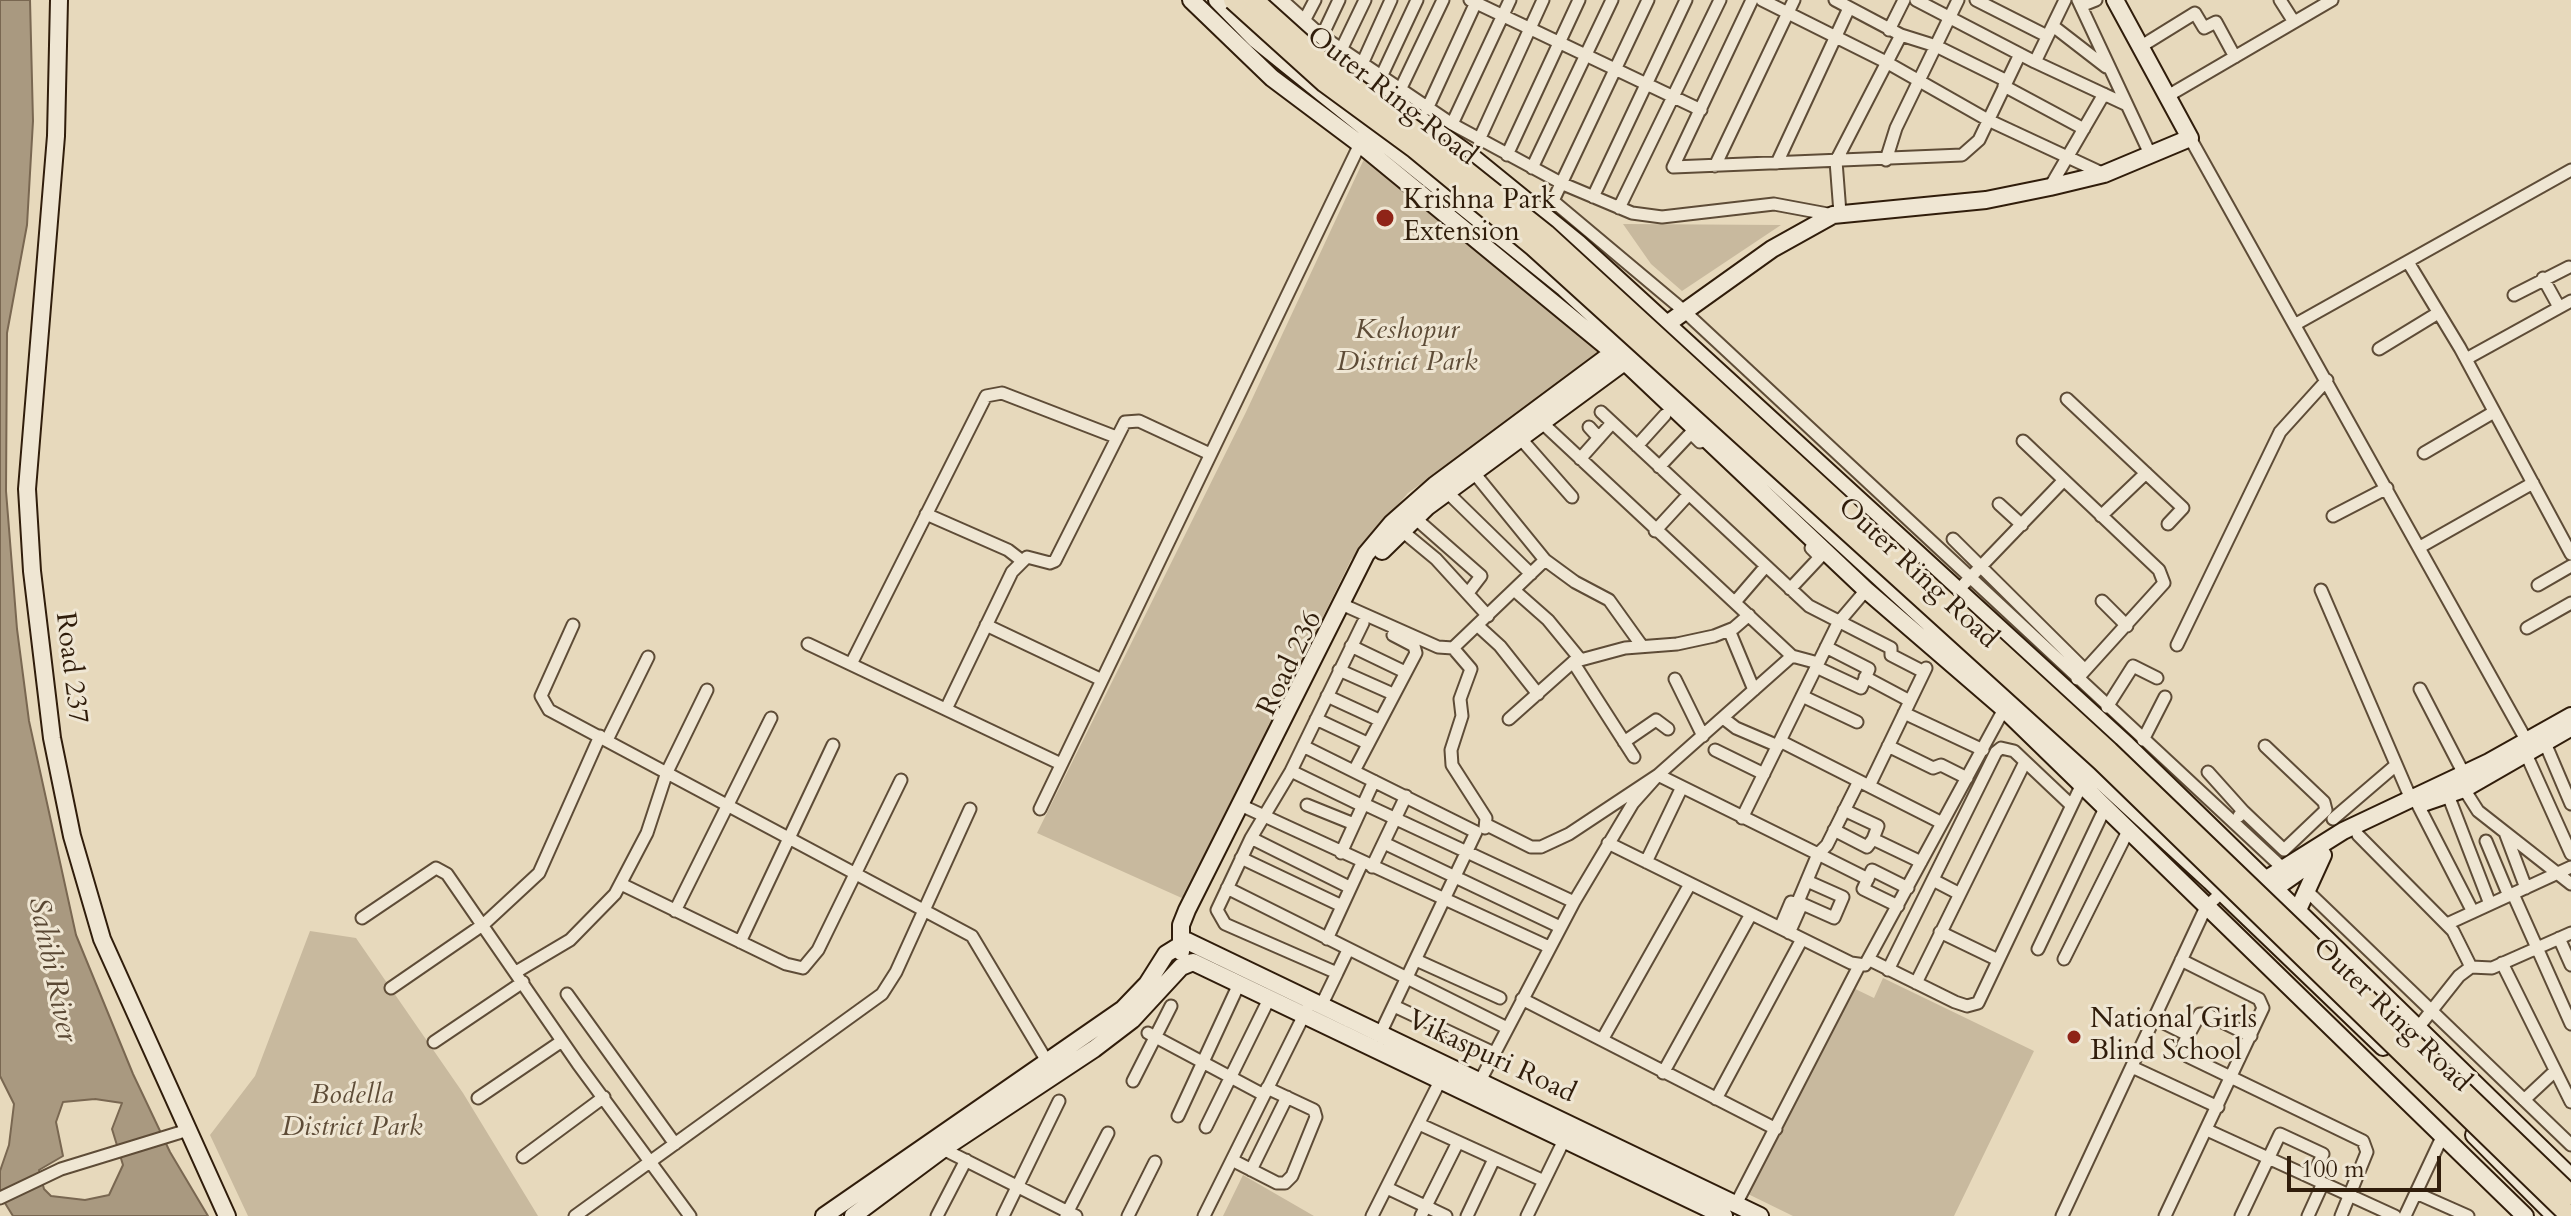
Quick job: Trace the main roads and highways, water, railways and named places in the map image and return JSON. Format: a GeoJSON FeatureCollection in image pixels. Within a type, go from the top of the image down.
{"type":"FeatureCollection","features":[{"type":"Feature","properties":{"kind":"main road","name":"Outer Ring Road"},"geometry":{"type":"LineString","coordinates":[[1233,0],[1325,83],[1415,149],[1534,247],[2089,750],[2570,1216]]}},
{"type":"Feature","properties":{"kind":"main road","name":"Outer Ring Road"},"geometry":{"type":"LineString","coordinates":[[1254,0],[1334,72],[1424,137],[1546,234],[2109,751],[2571,1195]]}},
{"type":"Feature","properties":{"kind":"water","name":"Sahibi River"},"geometry":{"type":"Polygon","coordinates":[[[0,0],[30,0],[33,121],[27,225],[7,333],[6,491],[17,629],[29,721],[76,935],[133,1074],[170,1152],[208,1216],[13,1216],[0,1195],[0,1171],[9,1145],[14,1104],[0,1076],[0,0]],[[95,1099],[63,1102],[56,1122],[63,1156],[39,1170],[44,1189],[51,1196],[85,1200],[109,1195],[123,1165],[112,1129],[122,1103],[95,1099]]]}},
{"type":"Feature","properties":{"kind":"place","name":"Krishna Park Extension"},"geometry":{"type":"Point","coordinates":[1385,218]}},
{"type":"Feature","properties":{"kind":"place","name":"National Girls Blind School"},"geometry":{"type":"Point","coordinates":[2074,1037]}},
{"type":"Feature","properties":{"kind":"park label","name":"Keshopur District Park"},"geometry":{"type":"Point","coordinates":[1407,348]}},
{"type":"Feature","properties":{"kind":"park label","name":"Bodella District Park"},"geometry":{"type":"Point","coordinates":[352,1113]}}]}
